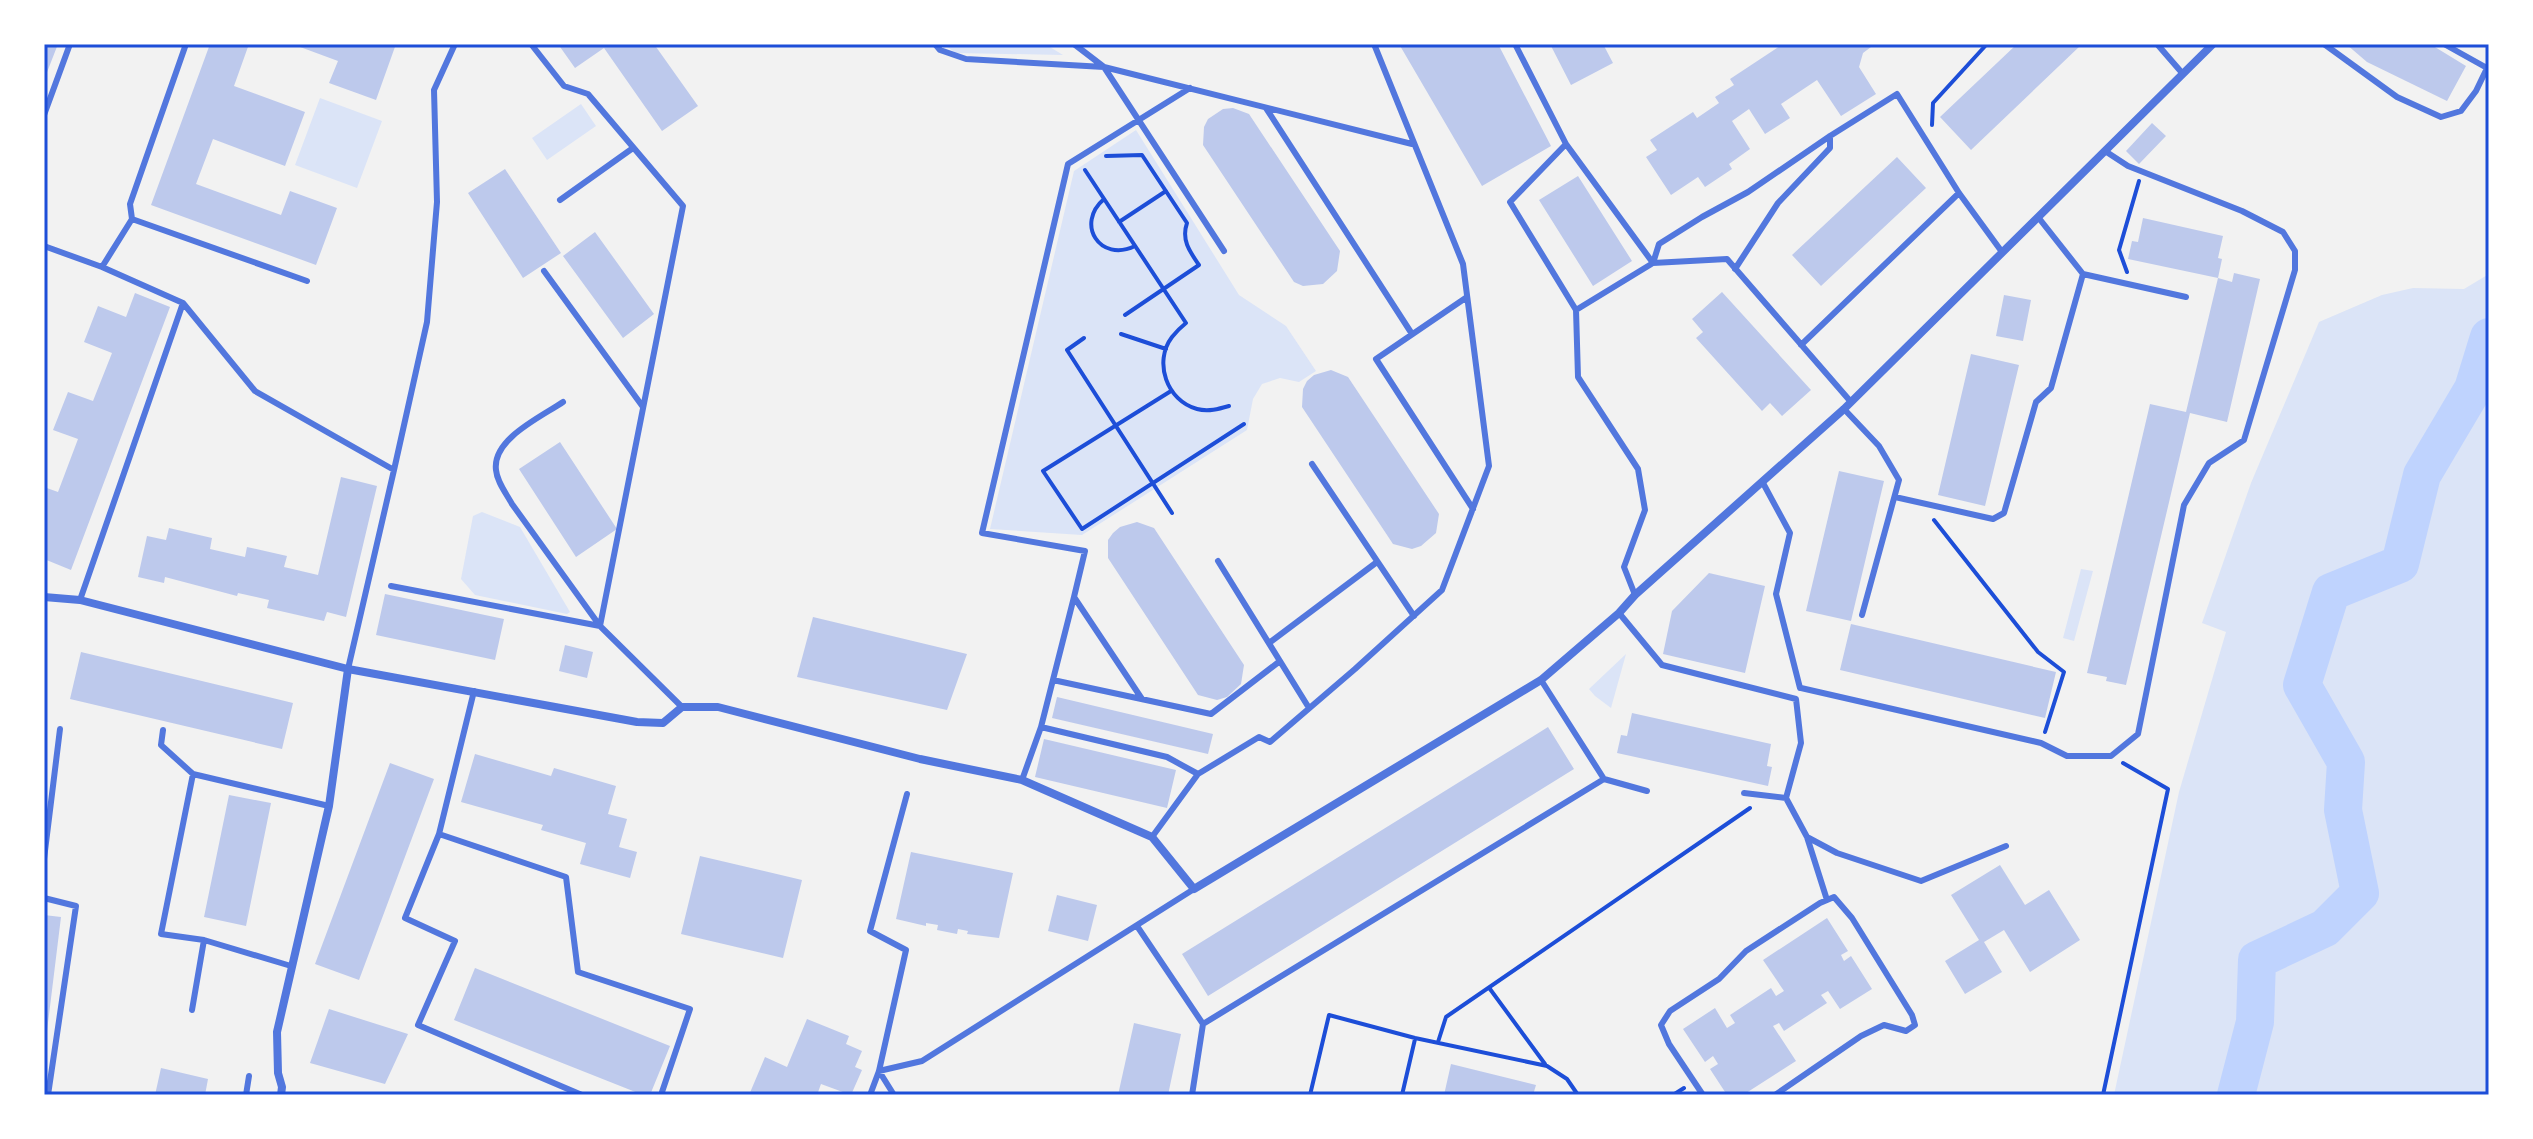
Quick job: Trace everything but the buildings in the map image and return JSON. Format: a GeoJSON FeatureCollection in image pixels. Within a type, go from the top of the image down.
{"type":"FeatureCollection","features":[{"type":"Feature","properties":{"kind":"street"},"geometry":{"type":"LineString","coordinates":[[44,597],[80,600],[348,669],[637,722],[663,723],[682,707],[718,707],[920,759],[1022,780],[1152,837],[1194,889],[1541,680],[1844,409],[2213,44]]}},
{"type":"Feature","properties":{"kind":"street"},"geometry":{"type":"LineString","coordinates":[[281,1095],[277,1032],[329,806],[348,669]]}},
{"type":"Feature","properties":{"kind":"lane"},"geometry":{"type":"LineString","coordinates":[[44,115],[70,44]]}},
{"type":"Feature","properties":{"kind":"lane"},"geometry":{"type":"LineString","coordinates":[[102,267],[132,219],[130,204],[186,44]]}},
{"type":"Feature","properties":{"kind":"lane"},"geometry":{"type":"LineString","coordinates":[[348,669],[427,322],[437,202],[434,90],[455,44]]}},
{"type":"Feature","properties":{"kind":"lane"},"geometry":{"type":"LineString","coordinates":[[531,44],[564,86],[588,94],[683,206],[600,626]]}},
{"type":"Feature","properties":{"kind":"lane"},"geometry":{"type":"LineString","coordinates":[[935,44],[940,50],[966,59],[1104,67],[1412,144]]}},
{"type":"Feature","properties":{"kind":"lane"},"geometry":{"type":"LineString","coordinates":[[1074,44],[1104,67],[1224,251]]}},
{"type":"Feature","properties":{"kind":"lane"},"geometry":{"type":"LineString","coordinates":[[1152,837],[1198,774],[1259,737],[1270,742],[1442,590],[1489,466],[1463,264],[1374,44]]}},
{"type":"Feature","properties":{"kind":"lane"},"geometry":{"type":"LineString","coordinates":[[1515,44],[1566,144],[1653,263]]}},
{"type":"Feature","properties":{"kind":"lane"},"geometry":{"type":"LineString","coordinates":[[2157,44],[2183,74]]}},
{"type":"Feature","properties":{"kind":"lane"},"geometry":{"type":"LineString","coordinates":[[2324,44],[2397,97],[2441,117],[2461,111],[2476,91],[2488,66],[2444,44]]}},
{"type":"Feature","properties":{"kind":"lane"},"geometry":{"type":"LineString","coordinates":[[1022,780],[1041,727],[1085,551],[982,533],[1068,164],[1190,88]]}},
{"type":"Feature","properties":{"kind":"lane"},"geometry":{"type":"LineString","coordinates":[[1653,263],[1659,244],[1748,192],[1897,94],[1959,193],[2002,252]]}},
{"type":"Feature","properties":{"kind":"lane"},"geometry":{"type":"LineString","coordinates":[[1265,107],[1412,334]]}},
{"type":"Feature","properties":{"kind":"lane"},"geometry":{"type":"LineString","coordinates":[[1735,269],[1778,203],[1830,148],[1830,136]]}},
{"type":"Feature","properties":{"kind":"lane"},"geometry":{"type":"LineString","coordinates":[[1566,144],[1510,202],[1576,310],[1578,377],[1638,469],[1645,510],[1624,567],[1635,595]]}},
{"type":"Feature","properties":{"kind":"lane"},"geometry":{"type":"LineString","coordinates":[[560,200],[633,148]]}},
{"type":"Feature","properties":{"kind":"lane"},"geometry":{"type":"LineString","coordinates":[[1801,688],[2041,743],[2067,756],[2111,756],[2138,734],[2184,505],[2209,463],[2244,440],[2295,270],[2295,251],[2283,232],[2242,211],[2128,166],[2105,151]]}},
{"type":"Feature","properties":{"kind":"lane"},"geometry":{"type":"LineString","coordinates":[[1801,345],[1959,193]]}},
{"type":"Feature","properties":{"kind":"lane"},"geometry":{"type":"LineString","coordinates":[[2038,217],[2083,274],[2186,297]]}},
{"type":"Feature","properties":{"kind":"lane"},"geometry":{"type":"LineString","coordinates":[[132,219],[307,281]]}},
{"type":"Feature","properties":{"kind":"lane"},"geometry":{"type":"LineString","coordinates":[[44,246],[102,267],[183,303],[255,391],[394,470]]}},
{"type":"Feature","properties":{"kind":"lane"},"geometry":{"type":"LineString","coordinates":[[1576,310],[1653,263],[1727,259],[1851,402]]}},
{"type":"Feature","properties":{"kind":"lane"},"geometry":{"type":"LineString","coordinates":[[544,271],[643,407]]}},
{"type":"Feature","properties":{"kind":"lane"},"geometry":{"type":"LineString","coordinates":[[1895,497],[1993,519],[2004,513],[2036,402],[2051,388],[2083,274]]}},
{"type":"Feature","properties":{"kind":"lane"},"geometry":{"type":"LineString","coordinates":[[1467,297],[1376,359],[1473,509]]}},
{"type":"Feature","properties":{"kind":"lane"},"geometry":{"type":"LineString","coordinates":[[80,600],[183,303]]}},
{"type":"Feature","properties":{"kind":"lane"},"geometry":{"type":"LineString","coordinates":[[563,402],[509,438],[498,454],[495,468],[499,483],[600,626],[682,707]]}},
{"type":"Feature","properties":{"kind":"lane"},"geometry":{"type":"LineString","coordinates":[[1844,409],[1879,446],[1899,480],[1862,615]]}},
{"type":"Feature","properties":{"kind":"lane"},"geometry":{"type":"LineString","coordinates":[[1312,464],[1414,616]]}},
{"type":"Feature","properties":{"kind":"lane"},"geometry":{"type":"LineString","coordinates":[[1763,483],[1790,533],[1776,594],[1801,688],[1796,699],[1801,743],[1786,798],[1807,837],[1827,900]]}},
{"type":"Feature","properties":{"kind":"lane"},"geometry":{"type":"LineString","coordinates":[[1218,561],[1309,708]]}},
{"type":"Feature","properties":{"kind":"lane"},"geometry":{"type":"LineString","coordinates":[[1269,643],[1377,562]]}},
{"type":"Feature","properties":{"kind":"lane"},"geometry":{"type":"LineString","coordinates":[[391,586],[600,626]]}},
{"type":"Feature","properties":{"kind":"lane"},"geometry":{"type":"LineString","coordinates":[[1074,597],[1142,699]]}},
{"type":"Feature","properties":{"kind":"lane"},"geometry":{"type":"LineString","coordinates":[[1619,613],[1662,665],[1796,699]]}},
{"type":"Feature","properties":{"kind":"lane"},"geometry":{"type":"LineString","coordinates":[[1053,680],[1211,714],[1280,661]]}},
{"type":"Feature","properties":{"kind":"lane"},"geometry":{"type":"LineString","coordinates":[[1541,680],[1604,779],[1647,791]]}},
{"type":"Feature","properties":{"kind":"lane"},"geometry":{"type":"LineString","coordinates":[[474,691],[439,834],[405,918],[455,941],[418,1025],[582,1095]]}},
{"type":"Feature","properties":{"kind":"lane"},"geometry":{"type":"LineString","coordinates":[[1041,727],[1167,757],[1198,774]]}},
{"type":"Feature","properties":{"kind":"lane"},"geometry":{"type":"LineString","coordinates":[[44,859],[60,729]]}},
{"type":"Feature","properties":{"kind":"lane"},"geometry":{"type":"LineString","coordinates":[[163,730],[161,745],[193,774],[329,806]]}},
{"type":"Feature","properties":{"kind":"lane"},"geometry":{"type":"LineString","coordinates":[[193,774],[161,934],[204,940],[291,966]]}},
{"type":"Feature","properties":{"kind":"lane"},"geometry":{"type":"LineString","coordinates":[[1203,1024],[1604,779]]}},
{"type":"Feature","properties":{"kind":"lane"},"geometry":{"type":"LineString","coordinates":[[1744,793],[1786,798]]}},
{"type":"Feature","properties":{"kind":"lane"},"geometry":{"type":"LineString","coordinates":[[870,1095],[879,1071],[906,950],[870,931],[907,794]]}},
{"type":"Feature","properties":{"kind":"lane"},"geometry":{"type":"LineString","coordinates":[[439,834],[566,877],[578,972],[690,1009],[661,1095]]}},
{"type":"Feature","properties":{"kind":"lane"},"geometry":{"type":"LineString","coordinates":[[1807,837],[1837,853],[1921,881],[2006,846]]}},
{"type":"Feature","properties":{"kind":"lane"},"geometry":{"type":"LineString","coordinates":[[879,1071],[922,1061],[1194,889]]}},
{"type":"Feature","properties":{"kind":"lane"},"geometry":{"type":"LineString","coordinates":[[1703,1095],[1669,1044],[1661,1025],[1670,1011],[1719,979],[1746,951],[1834,897],[1852,918],[1912,1015],[1915,1025],[1906,1031],[1884,1025],[1861,1036],[1775,1095]]}},
{"type":"Feature","properties":{"kind":"lane"},"geometry":{"type":"LineString","coordinates":[[44,898],[76,906],[48,1095]]}},
{"type":"Feature","properties":{"kind":"lane"},"geometry":{"type":"LineString","coordinates":[[1137,926],[1203,1024],[1192,1095]]}},
{"type":"Feature","properties":{"kind":"lane"},"geometry":{"type":"LineString","coordinates":[[192,1010],[204,940]]}},
{"type":"Feature","properties":{"kind":"lane"},"geometry":{"type":"LineString","coordinates":[[879,1071],[894,1095]]}},
{"type":"Feature","properties":{"kind":"lane"},"geometry":{"type":"LineString","coordinates":[[246,1095],[249,1076]]}},
{"type":"Feature","properties":{"kind":"path"},"geometry":{"type":"LineString","coordinates":[[1931,148],[1933,103],[1987,44]]}},
{"type":"Feature","properties":{"kind":"path"},"geometry":{"type":"LineString","coordinates":[[1099,156],[1142,155],[1187,223],[1185,241],[1199,265],[1125,315]]}},
{"type":"Feature","properties":{"kind":"path"},"geometry":{"type":"LineString","coordinates":[[1078,159],[1186,323],[1172,336],[1166,349],[1163,363],[1171,391],[1183,403],[1197,409],[1214,411],[1229,406]]}},
{"type":"Feature","properties":{"kind":"path"},"geometry":{"type":"LineString","coordinates":[[2132,284],[2119,250],[2142,171]]}},
{"type":"Feature","properties":{"kind":"path"},"geometry":{"type":"LineString","coordinates":[[1119,222],[1166,191]]}},
{"type":"Feature","properties":{"kind":"path"},"geometry":{"type":"LineString","coordinates":[[1104,199],[1092,214],[1091,223],[1097,240],[1113,250],[1122,251],[1135,246]]}},
{"type":"Feature","properties":{"kind":"path"},"geometry":{"type":"LineString","coordinates":[[1121,334],[1166,349]]}},
{"type":"Feature","properties":{"kind":"path"},"geometry":{"type":"LineString","coordinates":[[1084,338],[1067,350],[1172,513]]}},
{"type":"Feature","properties":{"kind":"path"},"geometry":{"type":"LineString","coordinates":[[1085,551],[1082,529],[1043,471],[1171,391]]}},
{"type":"Feature","properties":{"kind":"path"},"geometry":{"type":"LineString","coordinates":[[1082,529],[1244,424]]}},
{"type":"Feature","properties":{"kind":"path"},"geometry":{"type":"LineString","coordinates":[[1921,503],[2038,652],[2064,672],[2041,743]]}},
{"type":"Feature","properties":{"kind":"path"},"geometry":{"type":"LineString","coordinates":[[2103,1095],[2168,789],[2111,756]]}},
{"type":"Feature","properties":{"kind":"path"},"geometry":{"type":"LineString","coordinates":[[1438,1042],[1446,1017],[1768,795]]}},
{"type":"Feature","properties":{"kind":"path"},"geometry":{"type":"LineString","coordinates":[[1490,989],[1547,1066],[1567,1079],[1578,1095]]}},
{"type":"Feature","properties":{"kind":"path"},"geometry":{"type":"LineString","coordinates":[[1310,1095],[1329,1015],[1415,1038],[1547,1066]]}},
{"type":"Feature","properties":{"kind":"path"},"geometry":{"type":"LineString","coordinates":[[1402,1095],[1415,1038]]}},
{"type":"Feature","properties":{"kind":"shaded area"},"geometry":{"type":"Polygon","coordinates":[[[943,44],[1045,44],[1063,55],[956,53],[943,44]]]}},
{"type":"Feature","properties":{"kind":"shaded area"},"geometry":{"type":"Polygon","coordinates":[[[320,98],[382,121],[357,188],[295,165],[320,98]]]}},
{"type":"Feature","properties":{"kind":"shaded area"},"geometry":{"type":"Polygon","coordinates":[[[581,104],[596,126],[547,160],[532,138],[581,104]]]}},
{"type":"Feature","properties":{"kind":"shaded area"},"geometry":{"type":"Polygon","coordinates":[[[1136,130],[1239,295],[1286,326],[1316,371],[1299,382],[1280,378],[1262,384],[1253,399],[1247,430],[1082,535],[990,529],[1074,171],[1136,130]]]}},
{"type":"Feature","properties":{"kind":"shaded area"},"geometry":{"type":"Polygon","coordinates":[[[2489,274],[2489,1095],[2114,1095],[2179,792],[2226,632],[2202,623],[2251,483],[2319,322],[2382,295],[2413,288],[2464,289],[2489,274]]]}},
{"type":"Feature","properties":{"kind":"shaded area"},"geometry":{"type":"Polygon","coordinates":[[[482,512],[520,527],[570,612],[567,614],[475,595],[461,579],[473,516],[482,512]]]}},
{"type":"Feature","properties":{"kind":"shaded area"},"geometry":{"type":"Polygon","coordinates":[[[2081,569],[2093,571],[2074,641],[2063,638],[2081,569]]]}},
{"type":"Feature","properties":{"kind":"shaded area"},"geometry":{"type":"Polygon","coordinates":[[[1626,654],[1611,708],[1589,689],[1626,654]]]}},
{"type":"Feature","properties":{"kind":"waterway"},"geometry":{"type":"LineString","coordinates":[[2236,1095],[2255,1022],[2257,960],[2325,928],[2360,893],[2343,810],[2346,762],[2302,685],[2331,592],[2400,564],[2422,475],[2473,389],[2489,337]]}}]}
